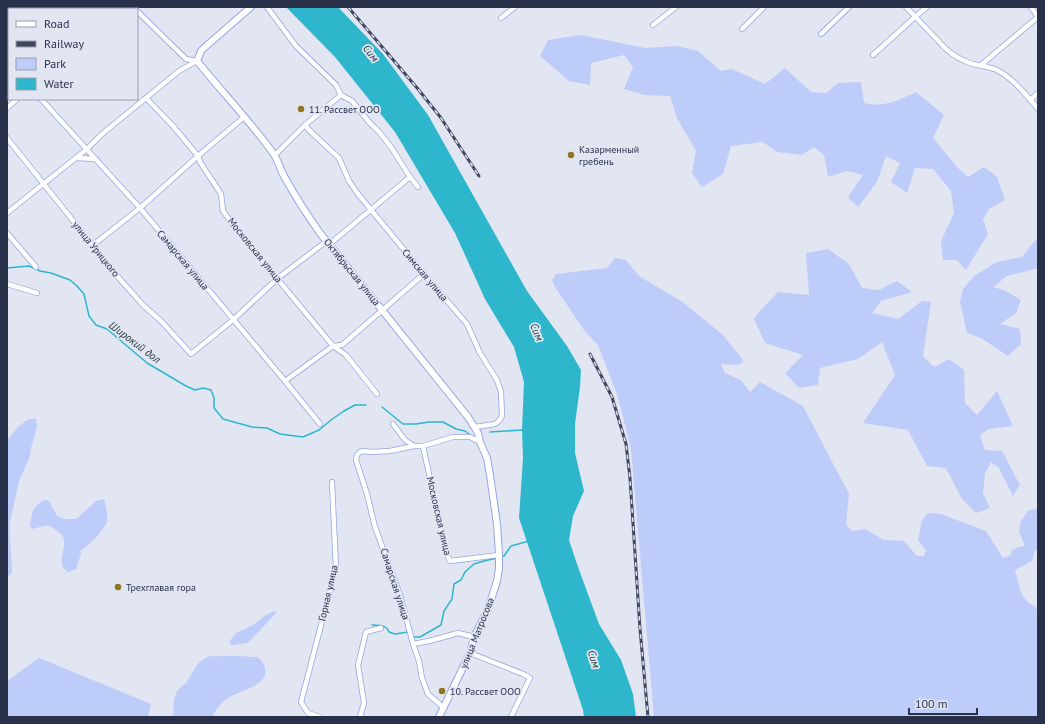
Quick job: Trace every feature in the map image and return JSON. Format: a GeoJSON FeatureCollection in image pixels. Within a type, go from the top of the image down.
{"type":"FeatureCollection","features":[{"type":"Feature","properties":{"kind":"main road"},"geometry":{"type":"LineString","coordinates":[[197,61],[205,46],[251,7]]}},
{"type":"Feature","properties":{"kind":"main road","name":"Октябрьская улица"},"geometry":{"type":"LineString","coordinates":[[197,61],[275,155],[282,173],[293,192],[310,219],[328,243],[476,427],[480,442],[487,458],[490,475],[497,524],[499,568]]}},
{"type":"Feature","properties":{"kind":"main road","name":"улица Матросова"},"geometry":{"type":"LineString","coordinates":[[439,717],[470,653],[474,637],[488,609],[499,568]]}},
{"type":"Feature","properties":{"kind":"street"},"geometry":{"type":"LineString","coordinates":[[267,7],[296,46],[322,70],[336,85],[341,94],[352,101],[380,133],[418,187]]}},
{"type":"Feature","properties":{"kind":"street"},"geometry":{"type":"LineString","coordinates":[[501,18],[515,7]]}},
{"type":"Feature","properties":{"kind":"street"},"geometry":{"type":"LineString","coordinates":[[652,25],[676,7]]}},
{"type":"Feature","properties":{"kind":"street"},"geometry":{"type":"LineString","coordinates":[[742,29],[764,7]]}},
{"type":"Feature","properties":{"kind":"street"},"geometry":{"type":"LineString","coordinates":[[821,34],[849,7]]}},
{"type":"Feature","properties":{"kind":"street"},"geometry":{"type":"LineString","coordinates":[[906,7],[953,55],[973,64],[997,70],[1011,80],[1038,109]]}},
{"type":"Feature","properties":{"kind":"street"},"geometry":{"type":"LineString","coordinates":[[872,55],[927,7]]}},
{"type":"Feature","properties":{"kind":"street"},"geometry":{"type":"LineString","coordinates":[[981,65],[1038,17],[1031,7]]}},
{"type":"Feature","properties":{"kind":"street","name":"Октябрьская улица"},"geometry":{"type":"LineString","coordinates":[[138,12],[186,58],[197,61]]}},
{"type":"Feature","properties":{"kind":"street"},"geometry":{"type":"LineString","coordinates":[[7,214],[179,71],[197,61]]}},
{"type":"Feature","properties":{"kind":"street"},"geometry":{"type":"LineString","coordinates":[[1030,100],[1038,93]]}},
{"type":"Feature","properties":{"kind":"street"},"geometry":{"type":"LineString","coordinates":[[275,155],[305,124],[341,94]]}},
{"type":"Feature","properties":{"kind":"street","name":"Московская улица"},"geometry":{"type":"LineString","coordinates":[[146,98],[173,126],[198,156],[200,162],[221,194],[224,211],[237,230],[333,346],[346,355],[377,394]]}},
{"type":"Feature","properties":{"kind":"street"},"geometry":{"type":"LineString","coordinates":[[7,108],[16,100]]}},
{"type":"Feature","properties":{"kind":"street","name":"Самарская улица"},"geometry":{"type":"LineString","coordinates":[[42,100],[140,208],[320,424]]}},
{"type":"Feature","properties":{"kind":"street"},"geometry":{"type":"LineString","coordinates":[[93,245],[140,208],[198,156],[244,118]]}},
{"type":"Feature","properties":{"kind":"street","name":"Симская улица"},"geometry":{"type":"LineString","coordinates":[[305,124],[311,132],[339,158],[349,181],[358,194],[467,324],[480,353],[497,380],[501,392],[502,416],[499,421],[495,424],[476,427]]}},
{"type":"Feature","properties":{"kind":"street","name":"улица Урицкого"},"geometry":{"type":"LineString","coordinates":[[7,138],[118,276],[191,354],[233,320]]}},
{"type":"Feature","properties":{"kind":"street"},"geometry":{"type":"LineString","coordinates":[[76,158],[96,159]]}},
{"type":"Feature","properties":{"kind":"street"},"geometry":{"type":"LineString","coordinates":[[233,320],[278,278],[324,243],[330,243],[410,177]]}},
{"type":"Feature","properties":{"kind":"street"},"geometry":{"type":"LineString","coordinates":[[7,232],[36,267]]}},
{"type":"Feature","properties":{"kind":"street"},"geometry":{"type":"LineString","coordinates":[[285,381],[333,346],[342,345],[424,274]]}},
{"type":"Feature","properties":{"kind":"street"},"geometry":{"type":"LineString","coordinates":[[7,284],[37,293]]}},
{"type":"Feature","properties":{"kind":"street"},"geometry":{"type":"LineString","coordinates":[[392,424],[405,440],[414,446],[423,446],[453,437],[470,437],[480,442]]}},
{"type":"Feature","properties":{"kind":"street","name":"Самарская улица"},"geometry":{"type":"LineString","coordinates":[[414,446],[390,451],[364,451],[357,455],[356,460],[376,527],[400,595],[419,661],[422,678],[428,694],[444,707]]}},
{"type":"Feature","properties":{"kind":"street","name":"Московская улица"},"geometry":{"type":"LineString","coordinates":[[423,446],[446,553],[450,561],[499,555]]}},
{"type":"Feature","properties":{"kind":"street","name":"Горная улица"},"geometry":{"type":"LineString","coordinates":[[320,717],[308,713],[301,702],[336,568],[332,482]]}},
{"type":"Feature","properties":{"kind":"street"},"geometry":{"type":"LineString","coordinates":[[360,717],[364,703],[358,665],[364,639],[366,632],[381,628]]}},
{"type":"Feature","properties":{"kind":"street"},"geometry":{"type":"LineString","coordinates":[[413,644],[458,633],[474,637]]}},
{"type":"Feature","properties":{"kind":"street"},"geometry":{"type":"LineString","coordinates":[[470,653],[530,678],[511,717]]}},
{"type":"Feature","properties":{"kind":"green space"},"geometry":{"type":"Polygon","coordinates":[[[581,35],[645,48],[677,46],[698,51],[721,71],[732,69],[765,84],[785,68],[811,92],[826,93],[838,83],[861,82],[864,103],[878,105],[885,104],[904,98],[916,92],[944,115],[933,138],[958,168],[968,177],[984,167],[997,177],[1005,200],[989,209],[983,220],[988,234],[966,270],[957,260],[943,260],[941,241],[954,213],[951,191],[933,169],[915,168],[907,193],[891,182],[900,163],[886,156],[877,182],[858,207],[848,197],[863,175],[847,171],[828,177],[824,155],[814,147],[802,155],[777,152],[763,142],[731,146],[723,174],[702,187],[692,173],[696,151],[677,118],[670,96],[645,95],[624,89],[633,67],[624,55],[591,63],[590,85],[569,81],[540,56],[548,40],[581,35]]]}},
{"type":"Feature","properties":{"kind":"green space"},"geometry":{"type":"Polygon","coordinates":[[[1038,237],[1038,268],[1007,276],[993,287],[1004,290],[1021,300],[1016,313],[1000,324],[1020,329],[1021,344],[1008,356],[981,338],[967,333],[960,302],[963,289],[974,276],[997,262],[1022,257],[1038,237]]]}},
{"type":"Feature","properties":{"kind":"green space"},"geometry":{"type":"Polygon","coordinates":[[[828,249],[849,264],[862,288],[879,290],[897,281],[912,292],[881,301],[872,313],[898,319],[922,301],[931,302],[923,356],[934,367],[949,359],[964,370],[965,403],[977,415],[997,391],[1013,426],[989,429],[980,435],[985,450],[1002,451],[1020,485],[1013,496],[999,468],[991,462],[985,473],[983,493],[990,508],[976,513],[962,499],[946,468],[927,466],[908,430],[863,423],[895,375],[882,342],[858,359],[820,368],[818,385],[799,388],[785,373],[803,355],[765,343],[754,319],[778,292],[809,295],[806,253],[828,249]]]}},
{"type":"Feature","properties":{"kind":"green space"},"geometry":{"type":"Polygon","coordinates":[[[615,258],[626,260],[639,276],[681,301],[723,335],[743,360],[742,363],[738,365],[721,364],[725,373],[741,380],[750,392],[760,382],[803,406],[849,494],[846,524],[852,531],[865,529],[884,540],[904,541],[917,556],[924,556],[926,550],[918,540],[922,520],[928,513],[941,514],[986,531],[1003,558],[1011,555],[1012,550],[1025,546],[1019,532],[1021,521],[1028,511],[1038,508],[1038,551],[1035,550],[1032,561],[1015,570],[1021,592],[1031,604],[1036,607],[1038,617],[1038,717],[654,717],[631,449],[618,397],[598,345],[586,333],[555,287],[552,280],[556,274],[607,268],[615,258]]]}},
{"type":"Feature","properties":{"kind":"green space"},"geometry":{"type":"Polygon","coordinates":[[[29,419],[36,419],[37,427],[30,456],[19,481],[10,522],[12,572],[7,579],[7,440],[19,426],[29,419]]]}},
{"type":"Feature","properties":{"kind":"green space"},"geometry":{"type":"Polygon","coordinates":[[[104,499],[107,511],[107,522],[95,538],[80,551],[81,554],[76,569],[68,572],[62,564],[64,539],[62,535],[54,528],[48,526],[33,529],[30,526],[33,510],[37,505],[45,500],[49,501],[57,516],[65,519],[76,519],[96,501],[104,499]]]}},
{"type":"Feature","properties":{"kind":"green space"},"geometry":{"type":"Polygon","coordinates":[[[274,611],[277,612],[248,643],[231,645],[229,642],[236,633],[253,625],[274,611]]]}},
{"type":"Feature","properties":{"kind":"green space"},"geometry":{"type":"Polygon","coordinates":[[[210,656],[242,656],[258,658],[264,665],[265,675],[256,685],[225,700],[217,708],[212,717],[173,717],[174,700],[177,691],[186,683],[197,665],[202,660],[210,656]]]}},
{"type":"Feature","properties":{"kind":"green space"},"geometry":{"type":"Polygon","coordinates":[[[39,658],[151,704],[148,717],[7,717],[7,681],[39,658]]]}},
{"type":"Feature","properties":{"kind":"water","name":"Сим"},"geometry":{"type":"Polygon","coordinates":[[[286,7],[338,7],[383,54],[428,115],[527,291],[567,346],[581,370],[575,424],[575,453],[584,491],[573,516],[569,540],[599,624],[621,660],[633,694],[636,717],[584,717],[583,710],[519,518],[523,458],[522,430],[524,382],[514,347],[485,299],[455,233],[395,132],[335,57],[286,7]]]}},
{"type":"Feature","properties":{"kind":"waterway","name":"Широкий дол"},"geometry":{"type":"LineString","coordinates":[[7,268],[29,266],[70,280],[84,294],[89,316],[96,325],[107,329],[147,363],[186,386],[195,390],[203,388],[211,390],[214,398],[214,408],[223,419],[252,427],[267,428],[280,434],[303,437],[319,430],[331,420],[355,405],[366,405]]}},
{"type":"Feature","properties":{"kind":"waterway"},"geometry":{"type":"LineString","coordinates":[[382,407],[403,424],[443,422],[469,434]]}},
{"type":"Feature","properties":{"kind":"waterway"},"geometry":{"type":"LineString","coordinates":[[490,432],[522,430]]}},
{"type":"Feature","properties":{"kind":"waterway"},"geometry":{"type":"LineString","coordinates":[[501,557],[504,556],[511,546],[529,541]]}},
{"type":"Feature","properties":{"kind":"waterway"},"geometry":{"type":"LineString","coordinates":[[413,637],[420,637],[441,625],[444,611],[452,599],[454,584],[461,580],[465,572],[474,564],[497,558]]}},
{"type":"Feature","properties":{"kind":"waterway"},"geometry":{"type":"LineString","coordinates":[[372,625],[379,625],[395,634],[408,632]]}},
{"type":"Feature","properties":{"kind":"railway"},"geometry":{"type":"LineString","coordinates":[[348,7],[441,118],[479,176]]}},
{"type":"Feature","properties":{"kind":"railway"},"geometry":{"type":"LineString","coordinates":[[590,354],[612,397],[626,444],[630,478],[640,629],[648,717]]}},
{"type":"Feature","properties":{"kind":"place","name":"11. Рассвет ООО"},"geometry":{"type":"Point","coordinates":[301,109]}},
{"type":"Feature","properties":{"kind":"place","name":"Казарменный гребень"},"geometry":{"type":"Point","coordinates":[571,155]}},
{"type":"Feature","properties":{"kind":"place","name":"Трехглавая гора"},"geometry":{"type":"Point","coordinates":[118,587]}},
{"type":"Feature","properties":{"kind":"place","name":"10. Рассвет ООО"},"geometry":{"type":"Point","coordinates":[442,691]}}]}
